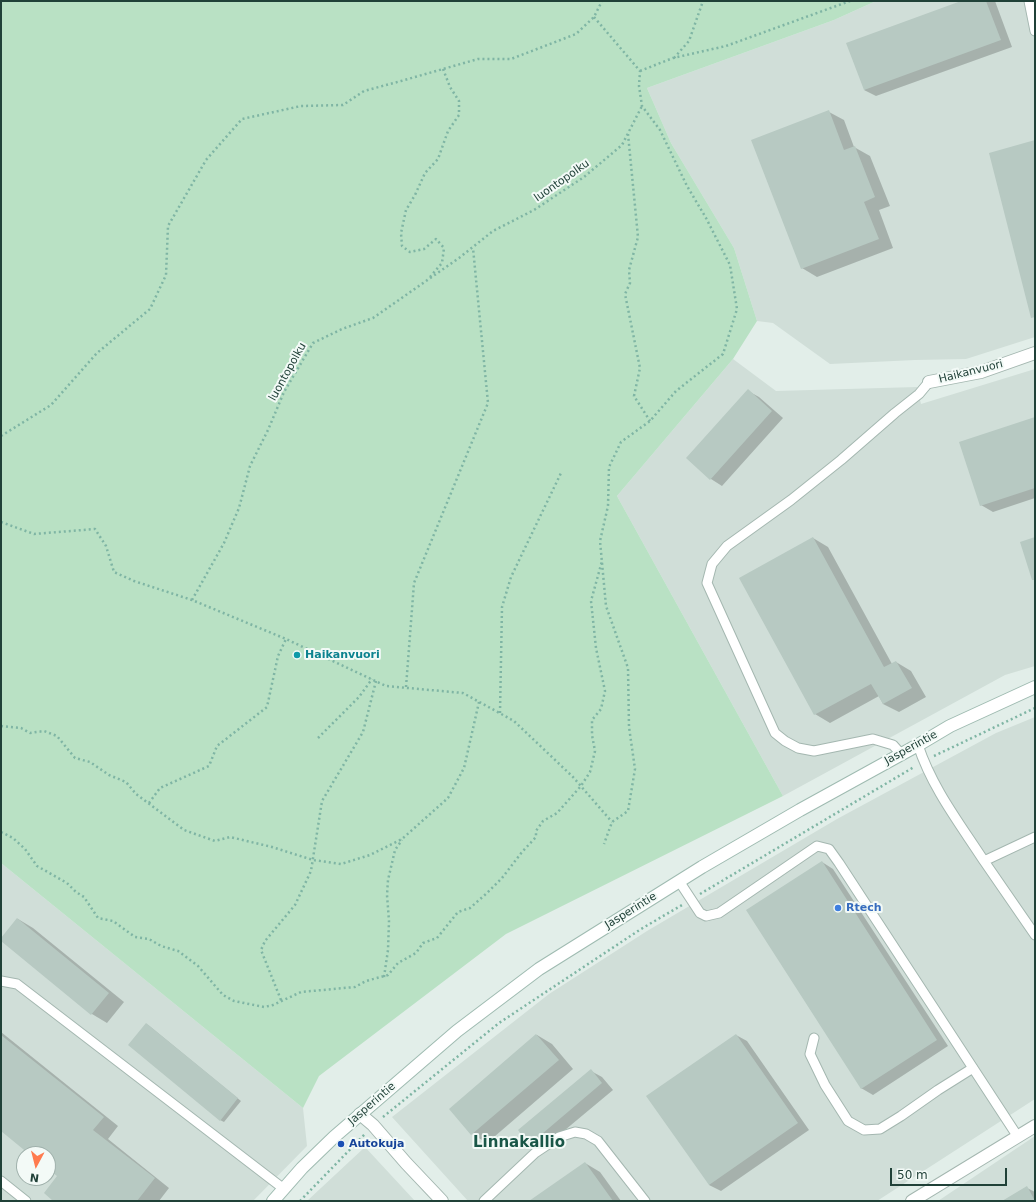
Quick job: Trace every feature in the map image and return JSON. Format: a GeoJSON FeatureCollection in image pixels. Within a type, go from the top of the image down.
{"type":"FeatureCollection","features":[{"type":"Feature","properties":{"kind":"main road","name":"Haikanvuori"},"geometry":{"type":"LineString","coordinates":[[929,382],[981,372],[1035,353]]}},
{"type":"Feature","properties":{"kind":"main road","name":"Jasperintie"},"geometry":{"type":"LineString","coordinates":[[274,1201],[302,1168],[360,1114],[457,1031],[539,970],[679,881],[800,810],[950,726],[1035,687]]}},
{"type":"Feature","properties":{"kind":"main road"},"geometry":{"type":"LineString","coordinates":[[360,1114],[373,1125],[442,1201]]}},
{"type":"Feature","properties":{"kind":"main road"},"geometry":{"type":"LineString","coordinates":[[912,1201],[1035,1126]]}},
{"type":"Feature","properties":{"kind":"lane"},"geometry":{"type":"LineString","coordinates":[[1029,1],[1035,31]]}},
{"type":"Feature","properties":{"kind":"lane"},"geometry":{"type":"LineString","coordinates":[[901,754],[893,745],[873,739],[814,751],[798,748],[784,741],[775,733],[707,583],[712,564],[727,546],[791,500],[841,460],[919,394],[929,382]]}},
{"type":"Feature","properties":{"kind":"lane"},"geometry":{"type":"LineString","coordinates":[[918,745],[923,762],[941,795],[1035,935]]}},
{"type":"Feature","properties":{"kind":"lane"},"geometry":{"type":"LineString","coordinates":[[984,861],[1035,837]]}},
{"type":"Feature","properties":{"kind":"lane"},"geometry":{"type":"LineString","coordinates":[[679,881],[700,913],[706,916],[719,913],[817,846],[829,849],[1018,1137]]}},
{"type":"Feature","properties":{"kind":"lane"},"geometry":{"type":"LineString","coordinates":[[1,981],[17,984],[284,1189]]}},
{"type":"Feature","properties":{"kind":"lane"},"geometry":{"type":"LineString","coordinates":[[814,1038],[810,1054],[825,1085],[848,1121],[864,1130],[885,1126],[973,1068]]}},
{"type":"Feature","properties":{"kind":"lane"},"geometry":{"type":"LineString","coordinates":[[484,1201],[535,1153],[559,1137],[575,1132],[586,1134],[598,1141],[645,1201]]}},
{"type":"Feature","properties":{"kind":"lane"},"geometry":{"type":"LineString","coordinates":[[1,1181],[26,1201]]}},
{"type":"Feature","properties":{"kind":"path"},"geometry":{"type":"LineString","coordinates":[[1,436],[51,405],[97,353],[150,309],[166,276],[168,226],[206,160],[242,119],[300,106],[343,105],[364,91],[478,59],[511,59],[576,34],[594,17],[602,1]]}},
{"type":"Feature","properties":{"kind":"path"},"geometry":{"type":"LineString","coordinates":[[674,58],[689,41],[703,1]]}},
{"type":"Feature","properties":{"kind":"path"},"geometry":{"type":"LineString","coordinates":[[640,71],[674,58],[726,46],[850,1]]}},
{"type":"Feature","properties":{"kind":"path"},"geometry":{"type":"LineString","coordinates":[[594,17],[640,71],[639,86],[642,106],[660,130],[686,186],[706,218],[730,265],[737,309],[723,354],[676,392],[650,421],[621,442],[609,467],[608,506],[600,541],[606,606],[628,668],[629,727],[636,769],[628,811],[612,822],[604,844]]}},
{"type":"Feature","properties":{"kind":"path"},"geometry":{"type":"LineString","coordinates":[[429,279],[442,263],[444,248],[436,239],[424,249],[410,252],[402,246],[401,233],[406,210],[425,173],[438,159],[448,131],[458,115],[459,101],[450,87],[443,69]]}},
{"type":"Feature","properties":{"kind":"path","name":"luontopolku"},"geometry":{"type":"LineString","coordinates":[[192,600],[224,543],[239,508],[250,466],[268,430],[284,392],[313,343],[342,329],[373,318],[459,258],[493,231],[534,210],[584,177],[622,145],[642,106]]}},
{"type":"Feature","properties":{"kind":"path"},"geometry":{"type":"LineString","coordinates":[[628,132],[638,237],[629,270],[630,283],[625,294],[640,368],[634,396],[650,421]]}},
{"type":"Feature","properties":{"kind":"path"},"geometry":{"type":"LineString","coordinates":[[406,687],[414,583],[488,404],[473,247]]}},
{"type":"Feature","properties":{"kind":"path"},"geometry":{"type":"LineString","coordinates":[[500,713],[502,607],[511,577],[561,473]]}},
{"type":"Feature","properties":{"kind":"path"},"geometry":{"type":"LineString","coordinates":[[1,522],[34,534],[95,529],[106,546],[114,572],[134,581],[192,600],[286,639],[386,686],[463,693],[514,721],[573,777],[612,822]]}},
{"type":"Feature","properties":{"kind":"path"},"geometry":{"type":"LineString","coordinates":[[1,832],[13,838],[25,849],[37,866],[67,883],[76,892],[84,897],[98,918],[113,920],[135,937],[149,939],[161,946],[178,951],[198,966],[223,995],[234,1001],[264,1007],[301,992],[355,987],[366,981],[388,975],[398,963],[416,953],[423,943],[437,938],[458,912],[470,908],[502,878],[536,836],[536,831],[543,821],[557,813],[581,786],[590,772],[595,751],[592,735],[592,720],[601,709],[605,691],[596,648],[591,601],[602,561]]}},
{"type":"Feature","properties":{"kind":"path"},"geometry":{"type":"LineString","coordinates":[[148,803],[160,788],[209,766],[217,746],[267,707],[278,656],[286,639]]}},
{"type":"Feature","properties":{"kind":"path"},"geometry":{"type":"LineString","coordinates":[[318,738],[359,697],[372,679]]}},
{"type":"Feature","properties":{"kind":"path"},"geometry":{"type":"LineString","coordinates":[[281,1000],[261,950],[265,940],[295,905],[311,871],[322,801],[363,732],[376,681]]}},
{"type":"Feature","properties":{"kind":"path"},"geometry":{"type":"LineString","coordinates":[[1,726],[21,728],[30,732],[44,730],[57,736],[76,758],[90,762],[109,775],[126,782],[136,794],[184,830],[215,841],[230,838],[272,847],[313,860],[341,864],[370,855],[402,839],[448,798],[464,768],[480,702]]}},
{"type":"Feature","properties":{"kind":"path"},"geometry":{"type":"LineString","coordinates":[[300,1201],[373,1125],[499,1023],[641,929],[923,762],[1035,708]]}},
{"type":"Feature","properties":{"kind":"path"},"geometry":{"type":"LineString","coordinates":[[384,976],[388,950],[388,880],[395,850],[402,839]]}},
{"type":"Feature","properties":{"kind":"shaded area"},"geometry":{"type":"Polygon","coordinates":[[[876,1],[1035,1],[1035,337],[966,359],[830,364],[773,323],[757,321],[734,248],[671,143],[647,88],[834,20],[876,1]]]}},
{"type":"Feature","properties":{"kind":"shaded area"},"geometry":{"type":"Polygon","coordinates":[[[733,359],[776,391],[917,387],[921,404],[1035,369],[1035,666],[1005,675],[783,796],[617,496],[733,359]]]}},
{"type":"Feature","properties":{"kind":"shaded area"},"geometry":{"type":"Polygon","coordinates":[[[1035,717],[1035,1099],[877,1201],[468,1201],[392,1117],[549,994],[647,931],[837,819],[996,733],[1035,717]]]}},
{"type":"Feature","properties":{"kind":"shaded area"},"geometry":{"type":"Polygon","coordinates":[[[1,863],[303,1108],[307,1146],[253,1201],[1,1201],[1,863]]]}},
{"type":"Feature","properties":{"kind":"shaded area"},"geometry":{"type":"Polygon","coordinates":[[[1035,1136],[1035,1201],[938,1201],[1035,1136]]]}},
{"type":"Feature","properties":{"kind":"shaded area"},"geometry":{"type":"Polygon","coordinates":[[[365,1147],[415,1201],[307,1201],[365,1147]]]}},
{"type":"Feature","properties":{"kind":"green space"},"geometry":{"type":"Polygon","coordinates":[[[1,1],[876,1],[834,20],[647,88],[671,143],[734,248],[757,321],[733,359],[617,496],[783,796],[506,934],[319,1076],[303,1108],[1,863],[1,1]]]}},
{"type":"Feature","properties":{"kind":"building"},"geometry":{"type":"Polygon","coordinates":[[[961,1],[986,1],[1001,40],[864,90],[846,43],[961,1]]]}},
{"type":"Feature","properties":{"kind":"building"},"geometry":{"type":"Polygon","coordinates":[[[829,110],[844,150],[855,146],[875,197],[864,202],[879,239],[801,269],[751,140],[829,110]]]}},
{"type":"Feature","properties":{"kind":"building"},"geometry":{"type":"Polygon","coordinates":[[[1035,140],[1035,317],[1031,318],[989,153],[1035,140]]]}},
{"type":"Feature","properties":{"kind":"building"},"geometry":{"type":"Polygon","coordinates":[[[748,389],[772,411],[710,480],[686,458],[748,389]]]}},
{"type":"Feature","properties":{"kind":"building"},"geometry":{"type":"Polygon","coordinates":[[[1035,417],[1035,488],[980,506],[959,442],[1035,417]]]}},
{"type":"Feature","properties":{"kind":"building"},"geometry":{"type":"Polygon","coordinates":[[[813,537],[884,667],[896,661],[912,688],[883,704],[871,684],[814,715],[739,578],[813,537]]]}},
{"type":"Feature","properties":{"kind":"building"},"geometry":{"type":"Polygon","coordinates":[[[1035,537],[1035,580],[1032,580],[1020,542],[1035,537]]]}},
{"type":"Feature","properties":{"kind":"building"},"geometry":{"type":"Polygon","coordinates":[[[822,861],[937,1040],[861,1089],[746,910],[822,861]]]}},
{"type":"Feature","properties":{"kind":"building"},"geometry":{"type":"Polygon","coordinates":[[[17,918],[109,993],[91,1015],[1,941],[1,938],[17,918]]]}},
{"type":"Feature","properties":{"kind":"building"},"geometry":{"type":"Polygon","coordinates":[[[146,1023],[238,1098],[220,1121],[128,1045],[146,1023]]]}},
{"type":"Feature","properties":{"kind":"building"},"geometry":{"type":"Polygon","coordinates":[[[536,1034],[559,1060],[471,1135],[449,1109],[536,1034]]]}},
{"type":"Feature","properties":{"kind":"building"},"geometry":{"type":"Polygon","coordinates":[[[736,1034],[798,1123],[709,1185],[646,1096],[736,1034]]]}},
{"type":"Feature","properties":{"kind":"building"},"geometry":{"type":"Polygon","coordinates":[[[1,1035],[104,1117],[93,1130],[155,1178],[137,1201],[53,1201],[44,1193],[49,1186],[56,1186],[56,1146],[19,1146],[1,1131],[1,1035]]]}},
{"type":"Feature","properties":{"kind":"building"},"geometry":{"type":"Polygon","coordinates":[[[591,1069],[602,1083],[529,1145],[518,1130],[591,1069]]]}},
{"type":"Feature","properties":{"kind":"building"},"geometry":{"type":"Polygon","coordinates":[[[585,1162],[613,1201],[529,1201],[585,1162]]]}},
{"type":"Feature","properties":{"kind":"building"},"geometry":{"type":"Polygon","coordinates":[[[1027,1186],[1035,1201],[1002,1201],[1027,1186]]]}},
{"type":"Feature","properties":{"kind":"place","name":"Haikanvuori"},"geometry":{"type":"Point","coordinates":[297,655]}},
{"type":"Feature","properties":{"kind":"place","name":"Rtech"},"geometry":{"type":"Point","coordinates":[838,908]}},
{"type":"Feature","properties":{"kind":"place","name":"Autokuja"},"geometry":{"type":"Point","coordinates":[341,1144]}},
{"type":"Feature","properties":{"kind":"district","name":"Linnakallio"},"geometry":{"type":"Point","coordinates":[519,1143]}}]}
